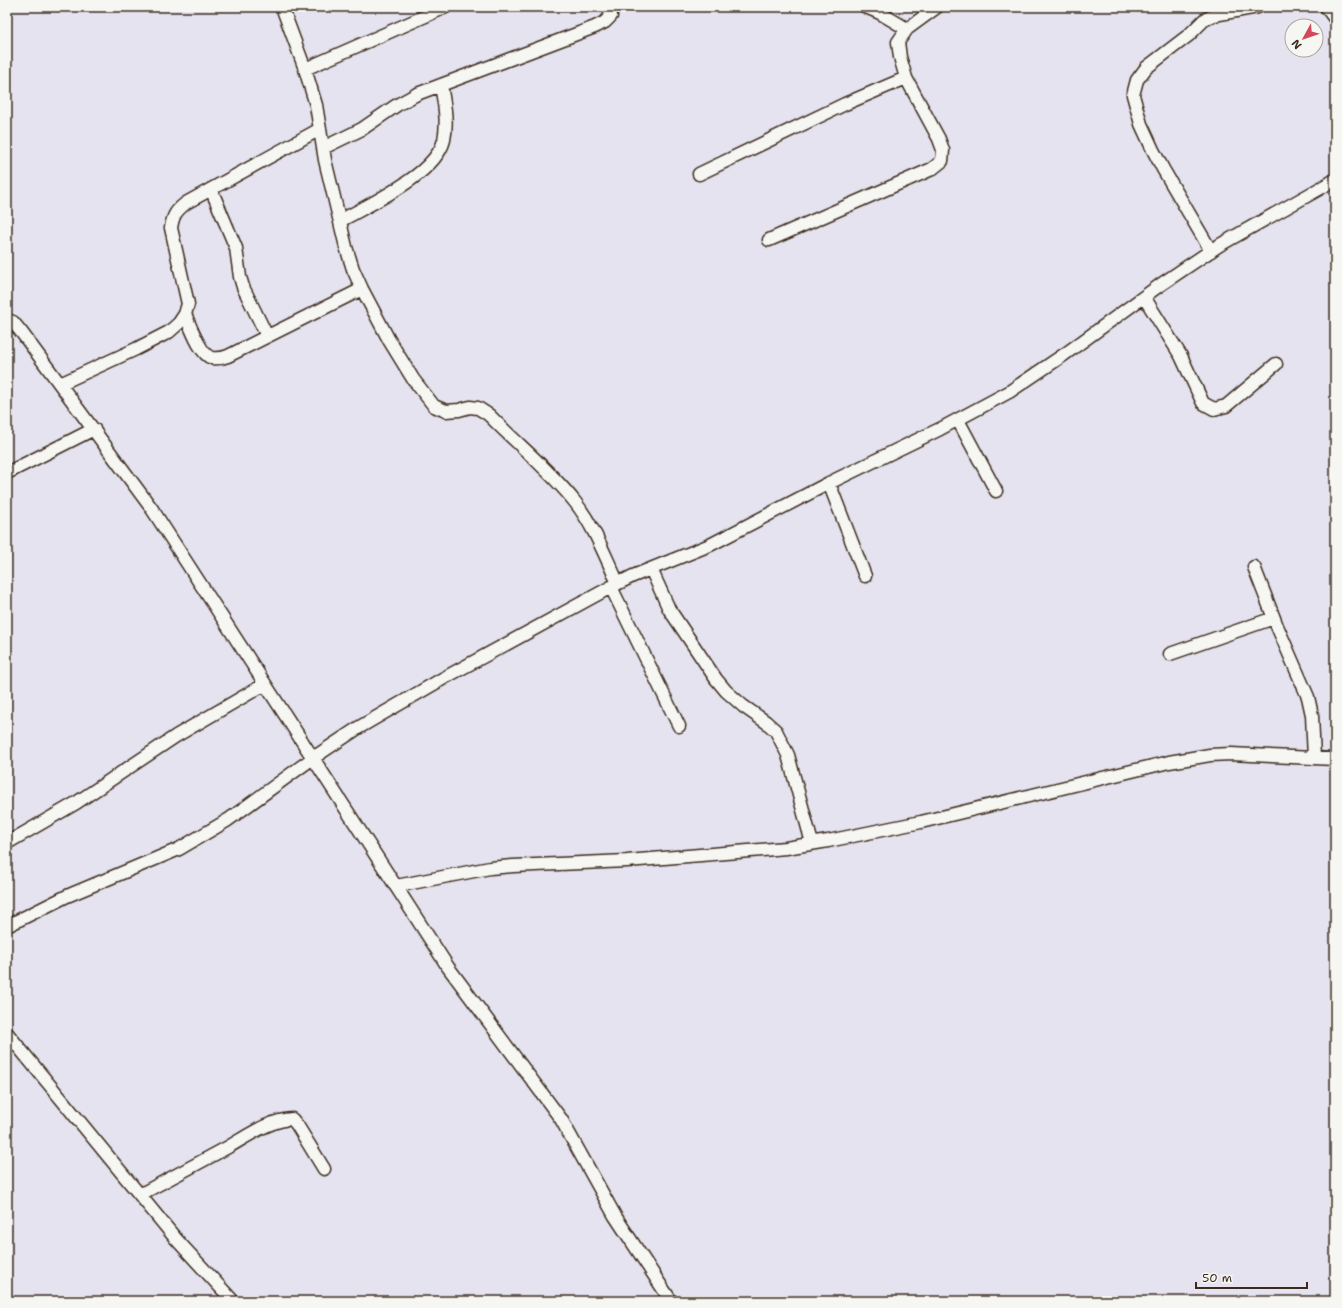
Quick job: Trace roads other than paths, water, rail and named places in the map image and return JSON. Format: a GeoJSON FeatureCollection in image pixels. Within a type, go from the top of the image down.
{"type":"FeatureCollection","features":[{"type":"Feature","properties":{"kind":"street"},"geometry":{"type":"LineString","coordinates":[[282,7],[305,69],[316,105],[340,221],[353,269],[389,340],[413,379],[434,406],[446,411],[470,407],[478,408],[489,415],[562,486],[576,502],[597,538],[615,585],[680,726]]}},
{"type":"Feature","properties":{"kind":"street"},"geometry":{"type":"LineString","coordinates":[[305,69],[446,7]]}},
{"type":"Feature","properties":{"kind":"street"},"geometry":{"type":"LineString","coordinates":[[324,148],[362,129],[397,105],[417,94],[595,27],[605,22],[611,16],[610,7]]}},
{"type":"Feature","properties":{"kind":"street"},"geometry":{"type":"LineString","coordinates":[[866,7],[907,28]]}},
{"type":"Feature","properties":{"kind":"street"},"geometry":{"type":"LineString","coordinates":[[769,240],[932,169],[942,161],[943,150],[939,139],[906,78],[900,57],[898,42],[907,28],[937,7]]}},
{"type":"Feature","properties":{"kind":"street"},"geometry":{"type":"LineString","coordinates":[[1211,251],[1153,150],[1142,124],[1133,95],[1137,80],[1146,68],[1184,39],[1204,20],[1214,15],[1258,7]]}},
{"type":"Feature","properties":{"kind":"street"},"geometry":{"type":"LineString","coordinates":[[1326,7],[1335,19]]}},
{"type":"Feature","properties":{"kind":"street"},"geometry":{"type":"LineString","coordinates":[[698,174],[845,104],[906,78]]}},
{"type":"Feature","properties":{"kind":"street"},"geometry":{"type":"LineString","coordinates":[[340,221],[402,186],[415,177],[429,164],[444,142],[446,114],[442,85]]}},
{"type":"Feature","properties":{"kind":"street"},"geometry":{"type":"LineString","coordinates":[[60,384],[154,341],[169,332],[179,323],[185,314],[188,304],[171,228],[173,218],[179,209],[186,203],[320,128]]}},
{"type":"Feature","properties":{"kind":"street"},"geometry":{"type":"LineString","coordinates":[[7,926],[67,896],[179,849],[228,820],[313,758],[358,728],[396,705],[615,585],[710,545],[829,483],[958,420],[1009,392],[1211,251],[1335,180]]}},
{"type":"Feature","properties":{"kind":"street"},"geometry":{"type":"LineString","coordinates":[[211,189],[236,248],[240,277],[267,336]]}},
{"type":"Feature","properties":{"kind":"street"},"geometry":{"type":"LineString","coordinates":[[185,314],[205,353],[211,358],[220,358],[228,356],[362,289]]}},
{"type":"Feature","properties":{"kind":"street"},"geometry":{"type":"LineString","coordinates":[[1144,297],[1181,356],[1203,403],[1214,409],[1226,406],[1276,364]]}},
{"type":"Feature","properties":{"kind":"street"},"geometry":{"type":"LineString","coordinates":[[7,320],[13,322],[152,509],[452,972],[560,1119],[615,1216],[671,1301]]}},
{"type":"Feature","properties":{"kind":"street"},"geometry":{"type":"LineString","coordinates":[[958,420],[996,491]]}},
{"type":"Feature","properties":{"kind":"street"},"geometry":{"type":"LineString","coordinates":[[7,473],[94,429]]}},
{"type":"Feature","properties":{"kind":"street"},"geometry":{"type":"LineString","coordinates":[[829,483],[865,576]]}},
{"type":"Feature","properties":{"kind":"street"},"geometry":{"type":"LineString","coordinates":[[1254,567],[1308,697],[1312,715],[1314,758]]}},
{"type":"Feature","properties":{"kind":"street"},"geometry":{"type":"LineString","coordinates":[[651,569],[669,609],[716,679],[726,691],[743,706],[776,731],[788,755],[812,843]]}},
{"type":"Feature","properties":{"kind":"street"},"geometry":{"type":"LineString","coordinates":[[1170,654],[1274,618]]}},
{"type":"Feature","properties":{"kind":"street"},"geometry":{"type":"LineString","coordinates":[[8,839],[76,803],[176,736],[265,684]]}},
{"type":"Feature","properties":{"kind":"street"},"geometry":{"type":"LineString","coordinates":[[396,886],[490,868],[627,861],[786,848],[921,822],[1170,762],[1210,755],[1231,754],[1335,759]]}},
{"type":"Feature","properties":{"kind":"street"},"geometry":{"type":"LineString","coordinates":[[7,1032],[50,1086],[141,1194],[176,1239],[233,1301]]}},
{"type":"Feature","properties":{"kind":"street"},"geometry":{"type":"LineString","coordinates":[[141,1194],[251,1134],[284,1119],[292,1119],[297,1125],[324,1169]]}}]}
